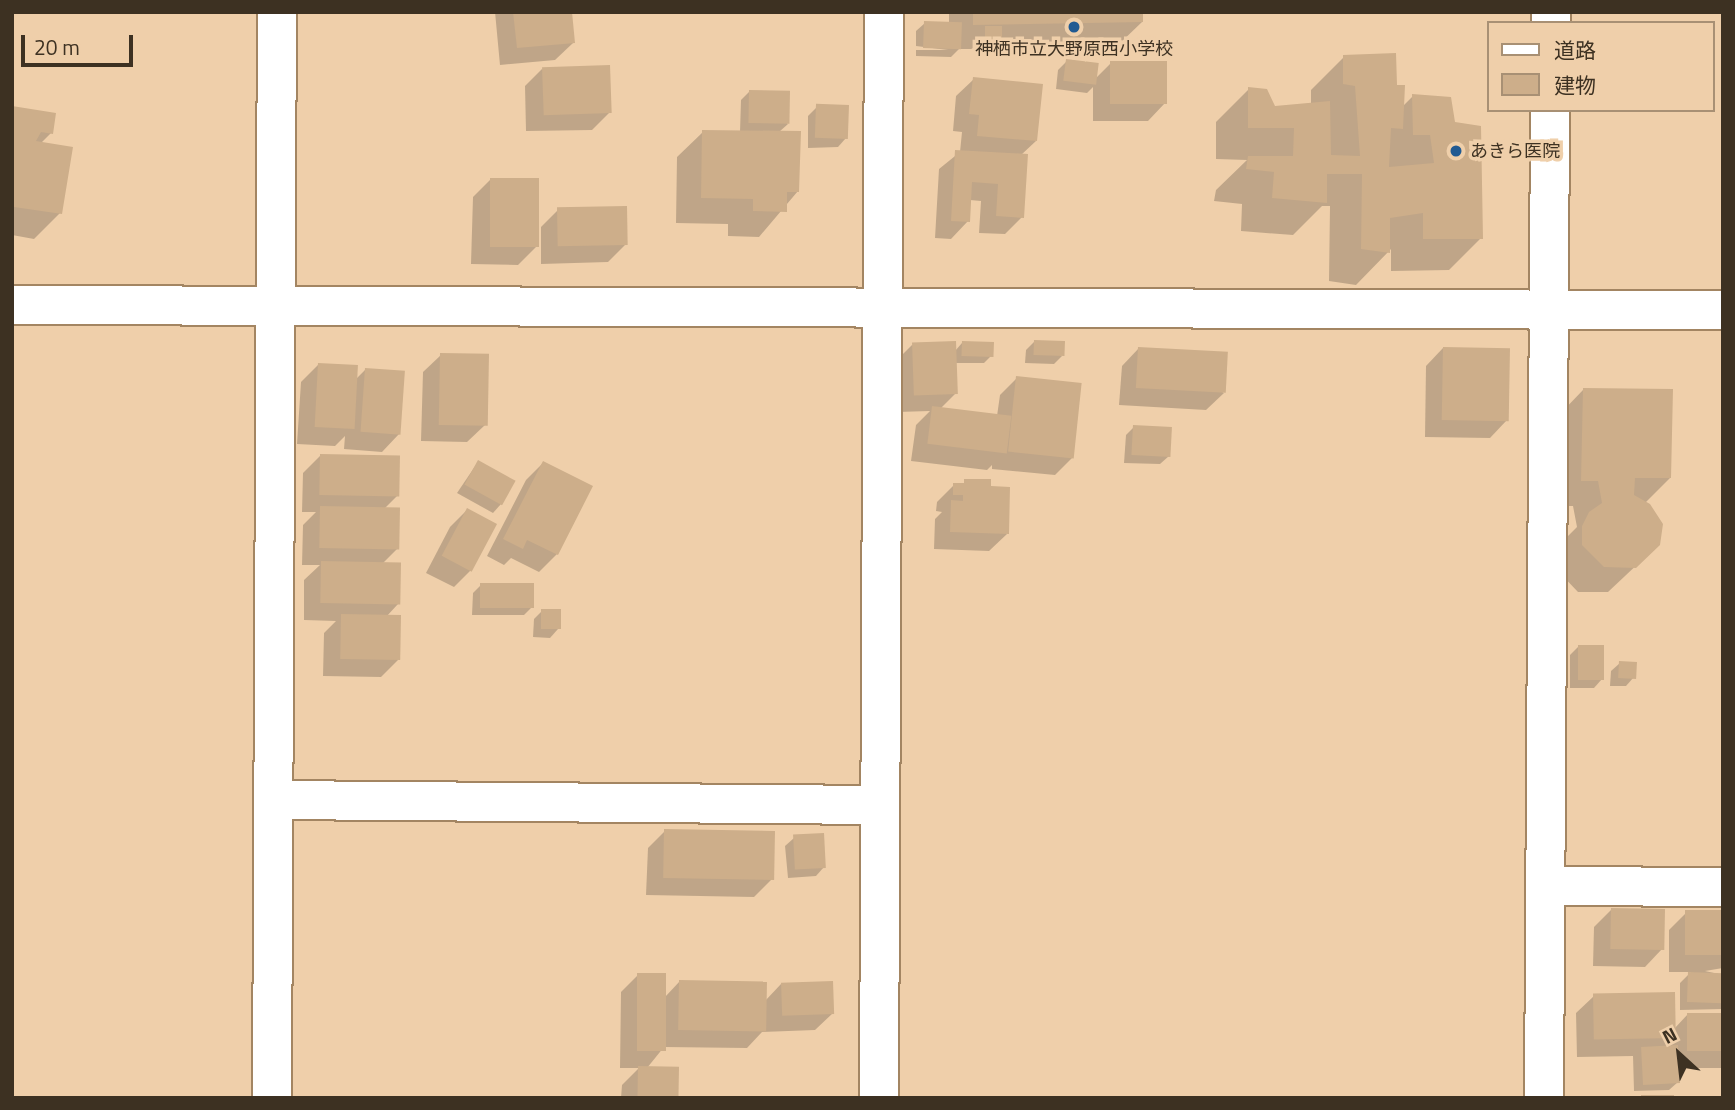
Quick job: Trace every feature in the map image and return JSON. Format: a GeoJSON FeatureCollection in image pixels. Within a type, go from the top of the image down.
{"type":"FeatureCollection","features":[{"type":"Feature","properties":{"kind":"street"},"geometry":{"type":"LineString","coordinates":[[272,1098],[277,12]]}},
{"type":"Feature","properties":{"kind":"street"},"geometry":{"type":"LineString","coordinates":[[879,1098],[884,12]]}},
{"type":"Feature","properties":{"kind":"street"},"geometry":{"type":"LineString","coordinates":[[1544,1098],[1550,112]]}},
{"type":"Feature","properties":{"kind":"street"},"geometry":{"type":"LineString","coordinates":[[12,305],[882,305],[1723,310]]}},
{"type":"Feature","properties":{"kind":"street"},"geometry":{"type":"LineString","coordinates":[[273,800],[880,805]]}},
{"type":"Feature","properties":{"kind":"street"},"geometry":{"type":"LineString","coordinates":[[1545,886],[1723,887]]}},
{"type":"Feature","properties":{"kind":"building"},"geometry":{"type":"Polygon","coordinates":[[[513,12],[572,12],[575,43],[517,48],[513,12]]]}},
{"type":"Feature","properties":{"kind":"building"},"geometry":{"type":"Polygon","coordinates":[[[973,12],[1143,12],[1143,22],[973,25],[973,12]]]}},
{"type":"Feature","properties":{"kind":"building"},"geometry":{"type":"Polygon","coordinates":[[[924,21],[962,22],[961,49],[923,48],[924,21]]]}},
{"type":"Feature","properties":{"kind":"building"},"geometry":{"type":"Polygon","coordinates":[[[985,26],[1002,26],[1002,47],[985,47],[985,26]]]}},
{"type":"Feature","properties":{"kind":"building","name":"あきら医院"},"geometry":{"type":"Polygon","coordinates":[[[1396,53],[1397,85],[1405,85],[1403,129],[1391,128],[1389,167],[1434,163],[1430,135],[1413,135],[1412,94],[1451,97],[1455,122],[1481,126],[1483,239],[1423,239],[1423,213],[1390,218],[1390,253],[1361,249],[1362,174],[1327,174],[1327,203],[1272,198],[1274,172],[1246,169],[1248,156],[1293,156],[1294,128],[1248,128],[1248,87],[1267,89],[1275,106],[1330,101],[1331,155],[1360,156],[1355,86],[1343,84],[1343,55],[1396,53]]]}},
{"type":"Feature","properties":{"kind":"building"},"geometry":{"type":"Polygon","coordinates":[[[1066,59],[1099,63],[1096,85],[1063,81],[1066,59]]]}},
{"type":"Feature","properties":{"kind":"building"},"geometry":{"type":"Polygon","coordinates":[[[1110,61],[1167,61],[1167,104],[1110,104],[1110,61]]]}},
{"type":"Feature","properties":{"kind":"building"},"geometry":{"type":"Polygon","coordinates":[[[610,65],[612,113],[544,115],[542,67],[610,65]]]}},
{"type":"Feature","properties":{"kind":"building"},"geometry":{"type":"Polygon","coordinates":[[[973,77],[1043,84],[1037,141],[977,136],[979,115],[969,114],[973,77]]]}},
{"type":"Feature","properties":{"kind":"building"},"geometry":{"type":"Polygon","coordinates":[[[749,90],[790,91],[789,124],[748,123],[749,90]]]}},
{"type":"Feature","properties":{"kind":"building"},"geometry":{"type":"Polygon","coordinates":[[[816,104],[849,105],[848,139],[815,138],[816,104]]]}},
{"type":"Feature","properties":{"kind":"building"},"geometry":{"type":"Polygon","coordinates":[[[12,106],[56,113],[53,134],[41,132],[36,141],[73,147],[62,214],[14,207],[12,106]]]}},
{"type":"Feature","properties":{"kind":"building"},"geometry":{"type":"Polygon","coordinates":[[[702,130],[801,131],[799,192],[787,192],[787,212],[753,211],[753,199],[701,198],[702,130]]]}},
{"type":"Feature","properties":{"kind":"building"},"geometry":{"type":"Polygon","coordinates":[[[955,150],[1028,154],[1024,218],[996,216],[998,184],[972,182],[970,222],[951,221],[955,150]]]}},
{"type":"Feature","properties":{"kind":"building"},"geometry":{"type":"Polygon","coordinates":[[[490,178],[539,178],[539,247],[490,247],[490,178]]]}},
{"type":"Feature","properties":{"kind":"building"},"geometry":{"type":"Polygon","coordinates":[[[627,206],[628,245],[558,246],[557,207],[627,206]]]}},
{"type":"Feature","properties":{"kind":"building"},"geometry":{"type":"Polygon","coordinates":[[[1034,340],[1065,341],[1064,356],[1033,355],[1034,340]]]}},
{"type":"Feature","properties":{"kind":"building"},"geometry":{"type":"Polygon","coordinates":[[[956,341],[958,394],[914,396],[912,343],[956,341]]]}},
{"type":"Feature","properties":{"kind":"building"},"geometry":{"type":"Polygon","coordinates":[[[962,341],[994,342],[993,357],[961,356],[962,341]]]}},
{"type":"Feature","properties":{"kind":"building"},"geometry":{"type":"Polygon","coordinates":[[[1138,347],[1228,352],[1226,393],[1136,388],[1138,347]]]}},
{"type":"Feature","properties":{"kind":"building"},"geometry":{"type":"Polygon","coordinates":[[[1443,347],[1510,348],[1509,421],[1442,420],[1443,347]]]}},
{"type":"Feature","properties":{"kind":"building"},"geometry":{"type":"Polygon","coordinates":[[[440,353],[489,354],[488,426],[439,425],[440,353]]]}},
{"type":"Feature","properties":{"kind":"building"},"geometry":{"type":"Polygon","coordinates":[[[318,363],[358,365],[355,429],[315,427],[318,363]]]}},
{"type":"Feature","properties":{"kind":"building"},"geometry":{"type":"Polygon","coordinates":[[[365,368],[405,371],[400,435],[361,432],[365,368]]]}},
{"type":"Feature","properties":{"kind":"building"},"geometry":{"type":"Polygon","coordinates":[[[1016,376],[1082,383],[1074,458],[1008,452],[1016,376]]]}},
{"type":"Feature","properties":{"kind":"building"},"geometry":{"type":"Polygon","coordinates":[[[1583,388],[1673,389],[1671,478],[1635,478],[1634,495],[1650,504],[1663,524],[1660,545],[1636,568],[1604,567],[1582,545],[1582,526],[1589,512],[1602,503],[1598,481],[1581,481],[1583,388]]]}},
{"type":"Feature","properties":{"kind":"building"},"geometry":{"type":"Polygon","coordinates":[[[932,406],[1011,416],[1007,453],[927,444],[932,406]]]}},
{"type":"Feature","properties":{"kind":"building"},"geometry":{"type":"Polygon","coordinates":[[[1133,425],[1172,427],[1170,457],[1131,455],[1133,425]]]}},
{"type":"Feature","properties":{"kind":"building"},"geometry":{"type":"Polygon","coordinates":[[[320,454],[400,455],[399,496],[319,495],[320,454]]]}},
{"type":"Feature","properties":{"kind":"building"},"geometry":{"type":"Polygon","coordinates":[[[478,460],[516,481],[502,505],[464,484],[478,460]]]}},
{"type":"Feature","properties":{"kind":"building"},"geometry":{"type":"Polygon","coordinates":[[[543,461],[593,486],[558,555],[527,540],[523,549],[503,539],[543,461]]]}},
{"type":"Feature","properties":{"kind":"building"},"geometry":{"type":"Polygon","coordinates":[[[964,479],[991,479],[991,486],[1010,487],[1009,534],[950,532],[951,500],[963,501],[963,495],[953,495],[953,483],[964,483],[964,479]]]}},
{"type":"Feature","properties":{"kind":"building"},"geometry":{"type":"Polygon","coordinates":[[[320,506],[400,507],[399,549],[319,548],[320,506]]]}},
{"type":"Feature","properties":{"kind":"building"},"geometry":{"type":"Polygon","coordinates":[[[467,508],[497,524],[472,572],[442,556],[467,508]]]}},
{"type":"Feature","properties":{"kind":"building"},"geometry":{"type":"Polygon","coordinates":[[[321,561],[401,562],[400,604],[320,603],[321,561]]]}},
{"type":"Feature","properties":{"kind":"building"},"geometry":{"type":"Polygon","coordinates":[[[480,583],[534,583],[534,608],[480,608],[480,583]]]}},
{"type":"Feature","properties":{"kind":"building"},"geometry":{"type":"Polygon","coordinates":[[[541,609],[561,609],[561,629],[541,629],[541,609]]]}},
{"type":"Feature","properties":{"kind":"building"},"geometry":{"type":"Polygon","coordinates":[[[341,614],[401,615],[400,660],[340,659],[341,614]]]}},
{"type":"Feature","properties":{"kind":"building"},"geometry":{"type":"Polygon","coordinates":[[[1578,645],[1604,645],[1604,680],[1578,680],[1578,645]]]}},
{"type":"Feature","properties":{"kind":"building"},"geometry":{"type":"Polygon","coordinates":[[[1619,661],[1637,662],[1636,679],[1618,678],[1619,661]]]}},
{"type":"Feature","properties":{"kind":"building"},"geometry":{"type":"Polygon","coordinates":[[[664,829],[775,831],[774,880],[663,878],[664,829]]]}},
{"type":"Feature","properties":{"kind":"building"},"geometry":{"type":"Polygon","coordinates":[[[824,833],[826,868],[795,870],[793,835],[824,833]]]}},
{"type":"Feature","properties":{"kind":"building"},"geometry":{"type":"Polygon","coordinates":[[[1611,908],[1665,909],[1664,950],[1610,949],[1611,908]]]}},
{"type":"Feature","properties":{"kind":"building"},"geometry":{"type":"Polygon","coordinates":[[[1685,910],[1723,910],[1723,955],[1685,955],[1685,910]]]}},
{"type":"Feature","properties":{"kind":"building"},"geometry":{"type":"Polygon","coordinates":[[[1688,972],[1723,973],[1722,1003],[1687,1002],[1688,972]]]}},
{"type":"Feature","properties":{"kind":"building"},"geometry":{"type":"Polygon","coordinates":[[[637,973],[666,973],[666,1051],[637,1051],[637,973]]]}},
{"type":"Feature","properties":{"kind":"building"},"geometry":{"type":"Polygon","coordinates":[[[679,980],[767,982],[766,1032],[678,1030],[679,980]]]}},
{"type":"Feature","properties":{"kind":"building"},"geometry":{"type":"Polygon","coordinates":[[[833,981],[834,1014],[782,1016],[781,983],[833,981]]]}},
{"type":"Feature","properties":{"kind":"building"},"geometry":{"type":"Polygon","coordinates":[[[1675,992],[1676,1038],[1594,1039],[1593,993],[1675,992]]]}},
{"type":"Feature","properties":{"kind":"building"},"geometry":{"type":"Polygon","coordinates":[[[1687,1013],[1723,1013],[1723,1051],[1687,1051],[1687,1013]]]}},
{"type":"Feature","properties":{"kind":"building"},"geometry":{"type":"Polygon","coordinates":[[[1678,1045],[1680,1083],[1643,1085],[1641,1047],[1678,1045]]]}},
{"type":"Feature","properties":{"kind":"building"},"geometry":{"type":"Polygon","coordinates":[[[638,1066],[679,1067],[678,1098],[637,1098],[638,1066]]]}},
{"type":"Feature","properties":{"kind":"building"},"geometry":{"type":"Polygon","coordinates":[[[1641,1095],[1674,1095],[1674,1098],[1641,1098],[1641,1095]]]}},
{"type":"Feature","properties":{"kind":"place","name":"神栖市立大野原西小学校"},"geometry":{"type":"Point","coordinates":[1074,27]}},
{"type":"Feature","properties":{"kind":"place","name":"あきら医院"},"geometry":{"type":"Point","coordinates":[1456,151]}}]}
